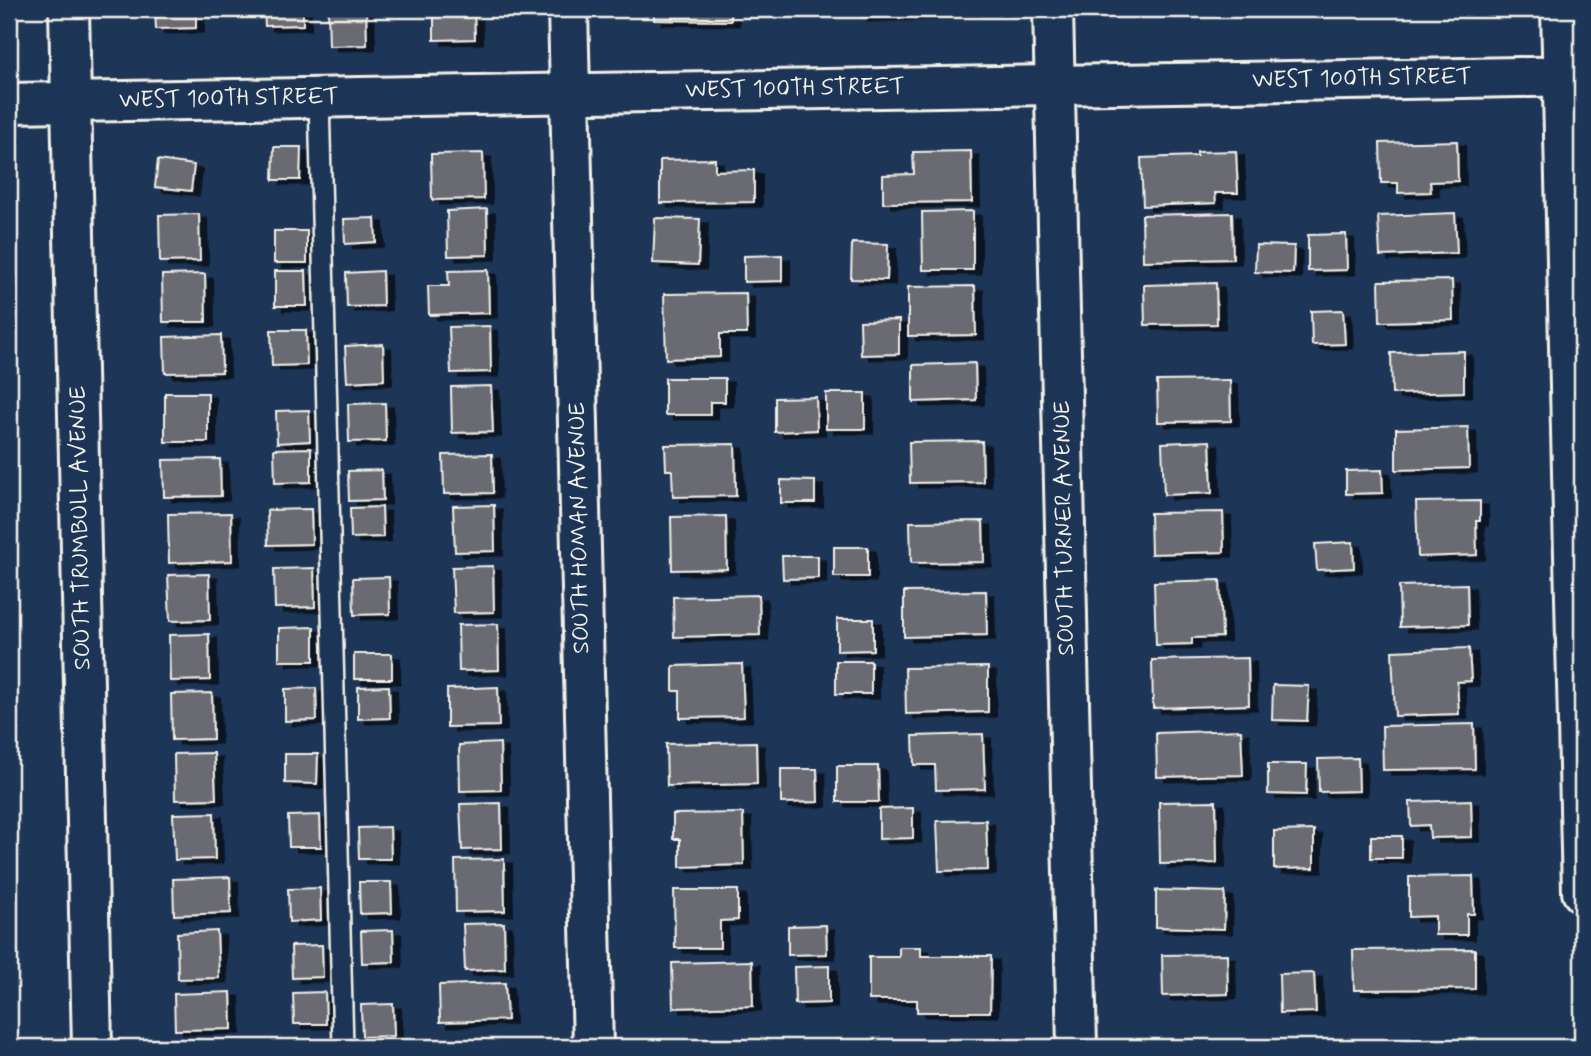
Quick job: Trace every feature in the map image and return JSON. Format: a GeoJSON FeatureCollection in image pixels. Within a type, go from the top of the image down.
{"type":"FeatureCollection","features":[{"type":"Feature","properties":{"kind":"street","name":"SOUTH TRUMBULL AVENUE"},"geometry":{"type":"LineString","coordinates":[[69,9],[92,1047]]}},
{"type":"Feature","properties":{"kind":"street","name":"SOUTH HOMAN AVENUE"},"geometry":{"type":"LineString","coordinates":[[568,9],[593,1047]]}},
{"type":"Feature","properties":{"kind":"street","name":"SOUTH TURNER AVENUE"},"geometry":{"type":"LineString","coordinates":[[1053,9],[1077,1047]]}},
{"type":"Feature","properties":{"kind":"street"},"geometry":{"type":"LineString","coordinates":[[1561,9],[1572,76],[1582,892]]}},
{"type":"Feature","properties":{"kind":"street","name":"WEST 100TH STREET"},"geometry":{"type":"LineString","coordinates":[[9,103],[1572,76]]}},
{"type":"Feature","properties":{"kind":"lane"},"geometry":{"type":"LineString","coordinates":[[318,98],[344,1047]]}},
{"type":"Feature","properties":{"kind":"building"},"geometry":{"type":"Polygon","coordinates":[[[155,9],[196,9],[196,28],[156,29],[155,9]]]}},
{"type":"Feature","properties":{"kind":"building"},"geometry":{"type":"Polygon","coordinates":[[[264,9],[303,9],[303,25],[265,26],[264,9]]]}},
{"type":"Feature","properties":{"kind":"building"},"geometry":{"type":"Polygon","coordinates":[[[328,9],[366,9],[367,45],[329,46],[328,9]]]}},
{"type":"Feature","properties":{"kind":"building"},"geometry":{"type":"Polygon","coordinates":[[[434,9],[474,9],[475,39],[434,40],[434,9]]]}},
{"type":"Feature","properties":{"kind":"building"},"geometry":{"type":"Polygon","coordinates":[[[654,9],[731,9],[731,21],[654,20],[654,9]]]}},
{"type":"Feature","properties":{"kind":"building"},"geometry":{"type":"Polygon","coordinates":[[[860,9],[971,9],[971,13],[860,17],[860,9]]]}},
{"type":"Feature","properties":{"kind":"building"},"geometry":{"type":"Polygon","coordinates":[[[1132,9],[1209,9],[1209,11],[1132,12],[1132,9]]]}},
{"type":"Feature","properties":{"kind":"building"},"geometry":{"type":"Polygon","coordinates":[[[1457,141],[1458,181],[1430,182],[1431,192],[1398,193],[1398,183],[1381,183],[1380,143],[1457,141]]]}},
{"type":"Feature","properties":{"kind":"building"},"geometry":{"type":"Polygon","coordinates":[[[274,147],[301,147],[300,180],[273,180],[274,147]]]}},
{"type":"Feature","properties":{"kind":"building"},"geometry":{"type":"Polygon","coordinates":[[[971,151],[972,202],[883,203],[883,175],[914,174],[913,152],[971,151]]]}},
{"type":"Feature","properties":{"kind":"building"},"geometry":{"type":"Polygon","coordinates":[[[1236,151],[1238,193],[1215,193],[1216,203],[1143,206],[1141,158],[1197,156],[1197,152],[1236,151]]]}},
{"type":"Feature","properties":{"kind":"building"},"geometry":{"type":"Polygon","coordinates":[[[483,153],[484,199],[432,200],[431,154],[483,153]]]}},
{"type":"Feature","properties":{"kind":"building"},"geometry":{"type":"Polygon","coordinates":[[[715,159],[715,171],[754,170],[754,202],[660,203],[660,160],[715,159]]]}},
{"type":"Feature","properties":{"kind":"building"},"geometry":{"type":"Polygon","coordinates":[[[158,160],[194,165],[191,191],[155,187],[158,160]]]}},
{"type":"Feature","properties":{"kind":"building"},"geometry":{"type":"Polygon","coordinates":[[[487,209],[488,255],[448,256],[447,211],[487,209]]]}},
{"type":"Feature","properties":{"kind":"building"},"geometry":{"type":"Polygon","coordinates":[[[973,211],[973,270],[923,270],[922,212],[973,211]]]}},
{"type":"Feature","properties":{"kind":"building"},"geometry":{"type":"Polygon","coordinates":[[[1232,213],[1233,259],[1143,261],[1142,215],[1232,213]]]}},
{"type":"Feature","properties":{"kind":"building"},"geometry":{"type":"Polygon","coordinates":[[[1455,213],[1457,253],[1380,256],[1378,216],[1455,213]]]}},
{"type":"Feature","properties":{"kind":"building"},"geometry":{"type":"Polygon","coordinates":[[[199,214],[200,261],[160,262],[159,215],[199,214]]]}},
{"type":"Feature","properties":{"kind":"building"},"geometry":{"type":"Polygon","coordinates":[[[375,218],[376,242],[345,244],[344,219],[375,218]]]}},
{"type":"Feature","properties":{"kind":"building"},"geometry":{"type":"Polygon","coordinates":[[[655,218],[700,219],[698,265],[653,263],[655,218]]]}},
{"type":"Feature","properties":{"kind":"building"},"geometry":{"type":"Polygon","coordinates":[[[274,231],[307,231],[307,263],[274,263],[274,231]]]}},
{"type":"Feature","properties":{"kind":"building"},"geometry":{"type":"Polygon","coordinates":[[[1346,234],[1347,270],[1308,271],[1308,235],[1346,234]]]}},
{"type":"Feature","properties":{"kind":"building"},"geometry":{"type":"Polygon","coordinates":[[[852,243],[888,244],[887,280],[851,279],[852,243]]]}},
{"type":"Feature","properties":{"kind":"building"},"geometry":{"type":"Polygon","coordinates":[[[1256,245],[1294,246],[1293,273],[1255,272],[1256,245]]]}},
{"type":"Feature","properties":{"kind":"building"},"geometry":{"type":"Polygon","coordinates":[[[782,255],[782,281],[744,282],[744,256],[782,255]]]}},
{"type":"Feature","properties":{"kind":"building"},"geometry":{"type":"Polygon","coordinates":[[[488,270],[489,313],[429,315],[428,286],[449,286],[448,271],[488,270]]]}},
{"type":"Feature","properties":{"kind":"building"},"geometry":{"type":"Polygon","coordinates":[[[275,271],[306,271],[307,306],[275,306],[275,271]]]}},
{"type":"Feature","properties":{"kind":"building"},"geometry":{"type":"Polygon","coordinates":[[[382,271],[383,306],[347,307],[346,273],[382,271]]]}},
{"type":"Feature","properties":{"kind":"building"},"geometry":{"type":"Polygon","coordinates":[[[205,274],[206,322],[163,322],[162,275],[205,274]]]}},
{"type":"Feature","properties":{"kind":"building"},"geometry":{"type":"Polygon","coordinates":[[[1452,280],[1453,320],[1380,322],[1379,281],[1452,280]]]}},
{"type":"Feature","properties":{"kind":"building"},"geometry":{"type":"Polygon","coordinates":[[[1216,283],[1217,324],[1145,325],[1144,285],[1216,283]]]}},
{"type":"Feature","properties":{"kind":"building"},"geometry":{"type":"Polygon","coordinates":[[[975,286],[976,335],[908,336],[908,287],[975,286]]]}},
{"type":"Feature","properties":{"kind":"building"},"geometry":{"type":"Polygon","coordinates":[[[746,293],[747,334],[720,334],[720,357],[666,359],[664,294],[746,293]]]}},
{"type":"Feature","properties":{"kind":"building"},"geometry":{"type":"Polygon","coordinates":[[[1343,310],[1345,344],[1312,345],[1311,311],[1343,310]]]}},
{"type":"Feature","properties":{"kind":"building"},"geometry":{"type":"Polygon","coordinates":[[[899,320],[899,354],[861,355],[860,321],[899,320]]]}},
{"type":"Feature","properties":{"kind":"building"},"geometry":{"type":"Polygon","coordinates":[[[490,326],[491,372],[451,373],[449,327],[490,326]]]}},
{"type":"Feature","properties":{"kind":"building"},"geometry":{"type":"Polygon","coordinates":[[[271,330],[306,330],[307,365],[272,366],[271,330]]]}},
{"type":"Feature","properties":{"kind":"building"},"geometry":{"type":"Polygon","coordinates":[[[221,335],[222,372],[165,373],[164,337],[221,335]]]}},
{"type":"Feature","properties":{"kind":"building"},"geometry":{"type":"Polygon","coordinates":[[[383,344],[384,380],[347,382],[345,346],[383,344]]]}},
{"type":"Feature","properties":{"kind":"building"},"geometry":{"type":"Polygon","coordinates":[[[1464,351],[1464,392],[1392,394],[1391,353],[1464,351]]]}},
{"type":"Feature","properties":{"kind":"building"},"geometry":{"type":"Polygon","coordinates":[[[975,363],[976,400],[913,402],[913,365],[975,363]]]}},
{"type":"Feature","properties":{"kind":"building"},"geometry":{"type":"Polygon","coordinates":[[[665,378],[725,378],[725,402],[710,402],[710,415],[665,415],[665,378]]]}},
{"type":"Feature","properties":{"kind":"building"},"geometry":{"type":"Polygon","coordinates":[[[1230,380],[1231,421],[1158,422],[1157,381],[1230,380]]]}},
{"type":"Feature","properties":{"kind":"building"},"geometry":{"type":"Polygon","coordinates":[[[491,386],[493,432],[452,433],[451,387],[491,386]]]}},
{"type":"Feature","properties":{"kind":"building"},"geometry":{"type":"Polygon","coordinates":[[[165,393],[208,393],[208,442],[165,442],[165,393]]]}},
{"type":"Feature","properties":{"kind":"building"},"geometry":{"type":"Polygon","coordinates":[[[826,393],[865,393],[865,429],[826,429],[826,393]]]}},
{"type":"Feature","properties":{"kind":"building"},"geometry":{"type":"Polygon","coordinates":[[[816,397],[817,430],[775,432],[775,398],[816,397]]]}},
{"type":"Feature","properties":{"kind":"building"},"geometry":{"type":"Polygon","coordinates":[[[385,403],[386,441],[349,442],[348,404],[385,403]]]}},
{"type":"Feature","properties":{"kind":"building"},"geometry":{"type":"Polygon","coordinates":[[[309,410],[310,441],[277,443],[276,411],[309,410]]]}},
{"type":"Feature","properties":{"kind":"building"},"geometry":{"type":"Polygon","coordinates":[[[1468,427],[1469,468],[1396,470],[1396,429],[1468,427]]]}},
{"type":"Feature","properties":{"kind":"building"},"geometry":{"type":"Polygon","coordinates":[[[982,441],[983,482],[910,483],[909,442],[982,441]]]}},
{"type":"Feature","properties":{"kind":"building"},"geometry":{"type":"Polygon","coordinates":[[[1210,441],[1212,493],[1164,495],[1162,443],[1210,441]]]}},
{"type":"Feature","properties":{"kind":"building"},"geometry":{"type":"Polygon","coordinates":[[[735,444],[736,496],[673,497],[672,470],[666,470],[665,445],[735,444]]]}},
{"type":"Feature","properties":{"kind":"building"},"geometry":{"type":"Polygon","coordinates":[[[311,448],[311,482],[275,483],[274,449],[311,448]]]}},
{"type":"Feature","properties":{"kind":"building"},"geometry":{"type":"Polygon","coordinates":[[[492,454],[493,493],[444,494],[443,455],[492,454]]]}},
{"type":"Feature","properties":{"kind":"building"},"geometry":{"type":"Polygon","coordinates":[[[220,459],[221,496],[164,497],[163,460],[220,459]]]}},
{"type":"Feature","properties":{"kind":"building"},"geometry":{"type":"Polygon","coordinates":[[[382,470],[383,500],[349,501],[348,471],[382,470]]]}},
{"type":"Feature","properties":{"kind":"building"},"geometry":{"type":"Polygon","coordinates":[[[1382,470],[1383,493],[1346,494],[1346,471],[1382,470]]]}},
{"type":"Feature","properties":{"kind":"building"},"geometry":{"type":"Polygon","coordinates":[[[781,480],[815,481],[815,503],[781,503],[781,480]]]}},
{"type":"Feature","properties":{"kind":"building"},"geometry":{"type":"Polygon","coordinates":[[[1480,501],[1480,521],[1476,521],[1477,555],[1418,557],[1416,502],[1480,501]]]}},
{"type":"Feature","properties":{"kind":"building"},"geometry":{"type":"Polygon","coordinates":[[[494,505],[495,551],[455,552],[453,506],[494,505]]]}},
{"type":"Feature","properties":{"kind":"building"},"geometry":{"type":"Polygon","coordinates":[[[382,507],[383,537],[351,538],[350,508],[382,507]]]}},
{"type":"Feature","properties":{"kind":"building"},"geometry":{"type":"Polygon","coordinates":[[[311,509],[312,544],[268,545],[267,510],[311,509]]]}},
{"type":"Feature","properties":{"kind":"building"},"geometry":{"type":"Polygon","coordinates":[[[1223,512],[1224,552],[1151,554],[1150,513],[1223,512]]]}},
{"type":"Feature","properties":{"kind":"building"},"geometry":{"type":"Polygon","coordinates":[[[231,513],[232,561],[169,563],[168,514],[231,513]]]}},
{"type":"Feature","properties":{"kind":"building"},"geometry":{"type":"Polygon","coordinates":[[[726,516],[727,569],[672,570],[671,517],[726,516]]]}},
{"type":"Feature","properties":{"kind":"building"},"geometry":{"type":"Polygon","coordinates":[[[983,521],[984,562],[911,563],[910,522],[983,521]]]}},
{"type":"Feature","properties":{"kind":"building"},"geometry":{"type":"Polygon","coordinates":[[[1353,542],[1354,568],[1317,570],[1315,544],[1353,542]]]}},
{"type":"Feature","properties":{"kind":"building"},"geometry":{"type":"Polygon","coordinates":[[[834,547],[868,547],[868,577],[834,577],[834,547]]]}},
{"type":"Feature","properties":{"kind":"building"},"geometry":{"type":"Polygon","coordinates":[[[782,556],[818,556],[818,578],[783,579],[782,556]]]}},
{"type":"Feature","properties":{"kind":"building"},"geometry":{"type":"Polygon","coordinates":[[[493,566],[494,612],[454,613],[452,567],[493,566]]]}},
{"type":"Feature","properties":{"kind":"building"},"geometry":{"type":"Polygon","coordinates":[[[314,568],[315,607],[275,608],[274,569],[314,568]]]}},
{"type":"Feature","properties":{"kind":"building"},"geometry":{"type":"Polygon","coordinates":[[[209,574],[210,620],[170,621],[168,575],[209,574]]]}},
{"type":"Feature","properties":{"kind":"building"},"geometry":{"type":"Polygon","coordinates":[[[389,577],[390,614],[354,615],[353,578],[389,577]]]}},
{"type":"Feature","properties":{"kind":"building"},"geometry":{"type":"Polygon","coordinates":[[[1220,580],[1222,637],[1192,638],[1192,644],[1156,645],[1154,582],[1220,580]]]}},
{"type":"Feature","properties":{"kind":"building"},"geometry":{"type":"Polygon","coordinates":[[[1467,584],[1468,625],[1400,627],[1399,586],[1467,584]]]}},
{"type":"Feature","properties":{"kind":"building"},"geometry":{"type":"Polygon","coordinates":[[[986,591],[987,635],[904,637],[904,592],[986,591]]]}},
{"type":"Feature","properties":{"kind":"building"},"geometry":{"type":"Polygon","coordinates":[[[759,595],[760,635],[674,637],[673,597],[759,595]]]}},
{"type":"Feature","properties":{"kind":"building"},"geometry":{"type":"Polygon","coordinates":[[[837,619],[873,619],[873,650],[837,651],[837,619]]]}},
{"type":"Feature","properties":{"kind":"building"},"geometry":{"type":"Polygon","coordinates":[[[498,624],[499,670],[459,671],[458,625],[498,624]]]}},
{"type":"Feature","properties":{"kind":"building"},"geometry":{"type":"Polygon","coordinates":[[[314,627],[314,661],[279,661],[279,628],[314,627]]]}},
{"type":"Feature","properties":{"kind":"building"},"geometry":{"type":"Polygon","coordinates":[[[209,634],[210,680],[170,681],[169,635],[209,634]]]}},
{"type":"Feature","properties":{"kind":"building"},"geometry":{"type":"Polygon","coordinates":[[[1469,648],[1471,681],[1457,682],[1459,714],[1395,716],[1392,651],[1469,648]]]}},
{"type":"Feature","properties":{"kind":"building"},"geometry":{"type":"Polygon","coordinates":[[[354,654],[392,654],[392,679],[354,679],[354,654]]]}},
{"type":"Feature","properties":{"kind":"building"},"geometry":{"type":"Polygon","coordinates":[[[1248,658],[1249,705],[1153,708],[1152,660],[1248,658]]]}},
{"type":"Feature","properties":{"kind":"building"},"geometry":{"type":"Polygon","coordinates":[[[836,661],[871,661],[871,694],[836,694],[836,661]]]}},
{"type":"Feature","properties":{"kind":"building"},"geometry":{"type":"Polygon","coordinates":[[[742,664],[744,717],[680,718],[680,691],[673,691],[673,666],[742,664]]]}},
{"type":"Feature","properties":{"kind":"building"},"geometry":{"type":"Polygon","coordinates":[[[988,667],[988,712],[906,714],[905,668],[988,667]]]}},
{"type":"Feature","properties":{"kind":"building"},"geometry":{"type":"Polygon","coordinates":[[[1273,685],[1309,686],[1307,721],[1272,720],[1273,685]]]}},
{"type":"Feature","properties":{"kind":"building"},"geometry":{"type":"Polygon","coordinates":[[[389,686],[390,718],[358,719],[358,687],[389,686]]]}},
{"type":"Feature","properties":{"kind":"building"},"geometry":{"type":"Polygon","coordinates":[[[498,687],[499,726],[447,727],[447,689],[498,687]]]}},
{"type":"Feature","properties":{"kind":"building"},"geometry":{"type":"Polygon","coordinates":[[[316,688],[317,720],[285,721],[285,689],[316,688]]]}},
{"type":"Feature","properties":{"kind":"building"},"geometry":{"type":"Polygon","coordinates":[[[212,693],[213,739],[172,740],[171,694],[212,693]]]}},
{"type":"Feature","properties":{"kind":"building"},"geometry":{"type":"Polygon","coordinates":[[[1474,724],[1475,769],[1383,770],[1382,726],[1474,724]]]}},
{"type":"Feature","properties":{"kind":"building"},"geometry":{"type":"Polygon","coordinates":[[[1241,730],[1243,775],[1157,777],[1156,733],[1241,730]]]}},
{"type":"Feature","properties":{"kind":"building"},"geometry":{"type":"Polygon","coordinates":[[[983,734],[985,789],[936,790],[935,765],[914,765],[913,736],[983,734]]]}},
{"type":"Feature","properties":{"kind":"building"},"geometry":{"type":"Polygon","coordinates":[[[756,742],[757,784],[667,786],[666,744],[756,742]]]}},
{"type":"Feature","properties":{"kind":"building"},"geometry":{"type":"Polygon","coordinates":[[[500,743],[501,790],[460,791],[459,745],[500,743]]]}},
{"type":"Feature","properties":{"kind":"building"},"geometry":{"type":"Polygon","coordinates":[[[214,753],[216,799],[175,800],[174,754],[214,753]]]}},
{"type":"Feature","properties":{"kind":"building"},"geometry":{"type":"Polygon","coordinates":[[[285,754],[318,754],[317,784],[285,783],[285,754]]]}},
{"type":"Feature","properties":{"kind":"building"},"geometry":{"type":"Polygon","coordinates":[[[1358,758],[1359,791],[1319,792],[1318,759],[1358,758]]]}},
{"type":"Feature","properties":{"kind":"building"},"geometry":{"type":"Polygon","coordinates":[[[1268,764],[1307,764],[1306,795],[1268,794],[1268,764]]]}},
{"type":"Feature","properties":{"kind":"building"},"geometry":{"type":"Polygon","coordinates":[[[837,766],[878,766],[879,802],[837,802],[837,766]]]}},
{"type":"Feature","properties":{"kind":"building"},"geometry":{"type":"Polygon","coordinates":[[[781,769],[817,769],[818,802],[781,803],[781,769]]]}},
{"type":"Feature","properties":{"kind":"building"},"geometry":{"type":"Polygon","coordinates":[[[1471,800],[1472,837],[1430,838],[1429,825],[1411,826],[1410,802],[1471,800]]]}},
{"type":"Feature","properties":{"kind":"building"},"geometry":{"type":"Polygon","coordinates":[[[1216,801],[1217,863],[1160,864],[1159,802],[1216,801]]]}},
{"type":"Feature","properties":{"kind":"building"},"geometry":{"type":"Polygon","coordinates":[[[501,803],[502,849],[462,850],[460,804],[501,803]]]}},
{"type":"Feature","properties":{"kind":"building"},"geometry":{"type":"Polygon","coordinates":[[[913,808],[913,838],[879,839],[879,809],[913,808]]]}},
{"type":"Feature","properties":{"kind":"building"},"geometry":{"type":"Polygon","coordinates":[[[214,813],[215,859],[175,860],[173,814],[214,813]]]}},
{"type":"Feature","properties":{"kind":"building"},"geometry":{"type":"Polygon","coordinates":[[[743,813],[744,865],[680,867],[680,839],[673,839],[673,814],[743,813]]]}},
{"type":"Feature","properties":{"kind":"building"},"geometry":{"type":"Polygon","coordinates":[[[320,815],[321,847],[289,847],[288,816],[320,815]]]}},
{"type":"Feature","properties":{"kind":"building"},"geometry":{"type":"Polygon","coordinates":[[[986,820],[988,870],[939,871],[937,821],[986,820]]]}},
{"type":"Feature","properties":{"kind":"building"},"geometry":{"type":"Polygon","coordinates":[[[390,827],[391,859],[359,859],[358,828],[390,827]]]}},
{"type":"Feature","properties":{"kind":"building"},"geometry":{"type":"Polygon","coordinates":[[[1314,830],[1314,868],[1274,869],[1274,831],[1314,830]]]}},
{"type":"Feature","properties":{"kind":"building"},"geometry":{"type":"Polygon","coordinates":[[[1371,836],[1402,836],[1402,858],[1371,858],[1371,836]]]}},
{"type":"Feature","properties":{"kind":"building"},"geometry":{"type":"Polygon","coordinates":[[[504,859],[505,911],[456,912],[455,860],[504,859]]]}},
{"type":"Feature","properties":{"kind":"building"},"geometry":{"type":"Polygon","coordinates":[[[1473,876],[1474,914],[1467,914],[1467,935],[1435,935],[1435,916],[1409,917],[1409,877],[1473,876]]]}},
{"type":"Feature","properties":{"kind":"building"},"geometry":{"type":"Polygon","coordinates":[[[230,877],[231,913],[174,915],[173,879],[230,877]]]}},
{"type":"Feature","properties":{"kind":"building"},"geometry":{"type":"Polygon","coordinates":[[[359,882],[391,882],[392,913],[360,914],[359,882]]]}},
{"type":"Feature","properties":{"kind":"building"},"geometry":{"type":"Polygon","coordinates":[[[320,888],[321,920],[289,922],[288,889],[320,888]]]}},
{"type":"Feature","properties":{"kind":"building"},"geometry":{"type":"Polygon","coordinates":[[[674,890],[738,890],[738,920],[720,921],[720,948],[675,948],[674,890]]]}},
{"type":"Feature","properties":{"kind":"building"},"geometry":{"type":"Polygon","coordinates":[[[1156,890],[1225,892],[1224,929],[1156,927],[1156,890]]]}},
{"type":"Feature","properties":{"kind":"building"},"geometry":{"type":"Polygon","coordinates":[[[504,923],[505,969],[465,971],[463,924],[504,923]]]}},
{"type":"Feature","properties":{"kind":"building"},"geometry":{"type":"Polygon","coordinates":[[[826,925],[827,954],[788,955],[788,926],[826,925]]]}},
{"type":"Feature","properties":{"kind":"building"},"geometry":{"type":"Polygon","coordinates":[[[393,930],[394,962],[362,963],[361,931],[393,930]]]}},
{"type":"Feature","properties":{"kind":"building"},"geometry":{"type":"Polygon","coordinates":[[[217,931],[219,978],[178,979],[177,933],[217,931]]]}},
{"type":"Feature","properties":{"kind":"building"},"geometry":{"type":"Polygon","coordinates":[[[322,945],[323,977],[292,978],[291,946],[322,945]]]}},
{"type":"Feature","properties":{"kind":"building"},"geometry":{"type":"Polygon","coordinates":[[[899,947],[921,947],[921,956],[991,956],[990,1012],[917,1012],[917,1000],[869,1000],[869,957],[899,957],[899,947]]]}},
{"type":"Feature","properties":{"kind":"building"},"geometry":{"type":"Polygon","coordinates":[[[1475,949],[1475,989],[1354,990],[1353,950],[1475,949]]]}},
{"type":"Feature","properties":{"kind":"building"},"geometry":{"type":"Polygon","coordinates":[[[1227,954],[1228,994],[1163,996],[1162,955],[1227,954]]]}},
{"type":"Feature","properties":{"kind":"building"},"geometry":{"type":"Polygon","coordinates":[[[752,961],[753,1006],[673,1008],[672,963],[752,961]]]}},
{"type":"Feature","properties":{"kind":"building"},"geometry":{"type":"Polygon","coordinates":[[[829,966],[829,1003],[795,1004],[794,967],[829,966]]]}},
{"type":"Feature","properties":{"kind":"building"},"geometry":{"type":"Polygon","coordinates":[[[1314,973],[1316,1012],[1280,1013],[1279,974],[1314,973]]]}},
{"type":"Feature","properties":{"kind":"building"},"geometry":{"type":"Polygon","coordinates":[[[505,983],[507,1020],[440,1022],[439,985],[505,983]]]}},
{"type":"Feature","properties":{"kind":"building"},"geometry":{"type":"Polygon","coordinates":[[[231,992],[232,1029],[175,1030],[174,994],[231,992]]]}},
{"type":"Feature","properties":{"kind":"building"},"geometry":{"type":"Polygon","coordinates":[[[325,992],[326,1024],[294,1024],[293,993],[325,992]]]}},
{"type":"Feature","properties":{"kind":"building"},"geometry":{"type":"Polygon","coordinates":[[[393,1004],[394,1036],[362,1037],[361,1005],[393,1004]]]}}]}
